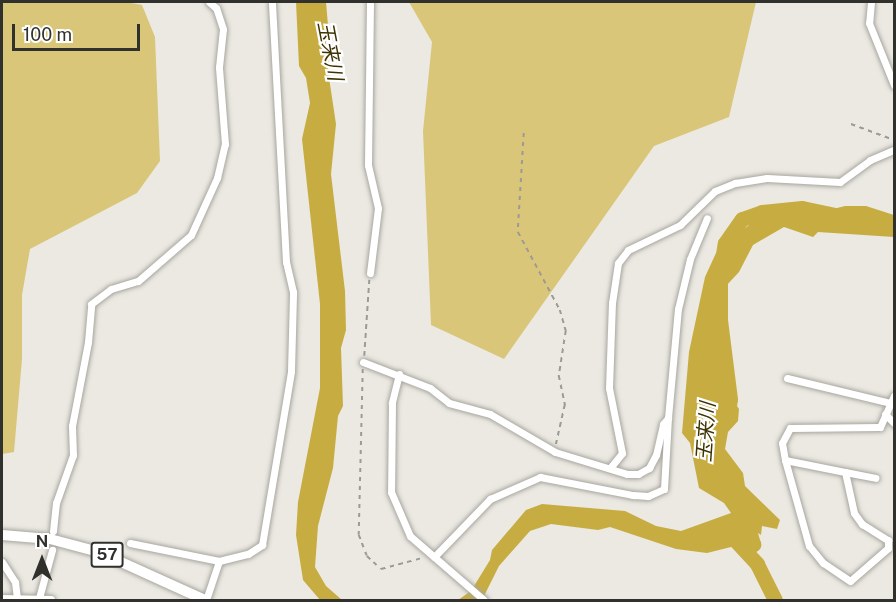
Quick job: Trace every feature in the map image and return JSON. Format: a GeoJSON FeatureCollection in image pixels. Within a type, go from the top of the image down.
{"type":"FeatureCollection","features":[{"type":"Feature","properties":{"kind":"highway","name":"57"},"geometry":{"type":"LineString","coordinates":[[2,535],[50,539],[99,552],[205,600]]}},
{"type":"Feature","properties":{"kind":"street"},"geometry":{"type":"LineString","coordinates":[[53,531],[56,502],[73,455],[73,416],[88,342],[91,304],[111,289],[138,281],[191,235],[217,178],[225,144],[219,66],[223,29],[216,8],[209,2]]}},
{"type":"Feature","properties":{"kind":"street"},"geometry":{"type":"LineString","coordinates":[[130,543],[219,561],[248,554],[262,545],[291,370],[293,292],[286,262],[272,2]]}},
{"type":"Feature","properties":{"kind":"street"},"geometry":{"type":"LineString","coordinates":[[370,2],[368,165],[378,207],[370,273]]}},
{"type":"Feature","properties":{"kind":"street"},"geometry":{"type":"LineString","coordinates":[[871,2],[868,23],[894,85]]}},
{"type":"Feature","properties":{"kind":"street"},"geometry":{"type":"LineString","coordinates":[[610,468],[622,453],[609,388],[612,303],[618,263],[628,250],[680,225],[715,191],[735,183],[767,178],[840,182],[870,160],[894,150]]}},
{"type":"Feature","properties":{"kind":"street"},"geometry":{"type":"LineString","coordinates":[[433,556],[490,499],[513,486],[540,477],[633,495],[648,496],[664,489],[678,309],[690,259],[707,218]]}},
{"type":"Feature","properties":{"kind":"street"},"geometry":{"type":"LineString","coordinates":[[363,362],[399,374],[430,388],[449,404],[490,414],[555,452],[627,474],[649,468],[668,418]]}},
{"type":"Feature","properties":{"kind":"street"},"geometry":{"type":"LineString","coordinates":[[399,374],[392,403],[391,492],[410,536],[484,600]]}},
{"type":"Feature","properties":{"kind":"street"},"geometry":{"type":"LineString","coordinates":[[787,378],[892,399],[880,427],[790,428],[782,443],[809,546],[823,563],[850,581],[888,548],[888,540],[862,524],[855,513],[845,472]]}},
{"type":"Feature","properties":{"kind":"street"},"geometry":{"type":"LineString","coordinates":[[885,414],[894,423]]}},
{"type":"Feature","properties":{"kind":"street"},"geometry":{"type":"LineString","coordinates":[[785,460],[875,478]]}},
{"type":"Feature","properties":{"kind":"street"},"geometry":{"type":"LineString","coordinates":[[39,598],[52,550]]}},
{"type":"Feature","properties":{"kind":"street"},"geometry":{"type":"LineString","coordinates":[[205,600],[219,561]]}},
{"type":"Feature","properties":{"kind":"street"},"geometry":{"type":"LineString","coordinates":[[2,562],[15,582],[17,598]]}},
{"type":"Feature","properties":{"kind":"street"},"geometry":{"type":"LineString","coordinates":[[2,599],[51,600]]}},
{"type":"Feature","properties":{"kind":"path"},"geometry":{"type":"LineString","coordinates":[[851,124],[894,141]]}},
{"type":"Feature","properties":{"kind":"path"},"geometry":{"type":"LineString","coordinates":[[524,133],[518,232],[560,310],[566,331],[559,376],[565,405],[555,452]]}},
{"type":"Feature","properties":{"kind":"path"},"geometry":{"type":"LineString","coordinates":[[370,273],[363,362],[358,535],[367,556],[381,569],[433,556]]}},
{"type":"Feature","properties":{"kind":"shaded area"},"geometry":{"type":"Polygon","coordinates":[[[126,2],[142,5],[155,37],[160,161],[137,193],[30,249],[22,295],[22,359],[14,452],[2,454],[2,3],[126,2]]]}},
{"type":"Feature","properties":{"kind":"shaded area"},"geometry":{"type":"Polygon","coordinates":[[[409,2],[756,2],[729,117],[654,146],[504,359],[431,325],[423,131],[432,42],[409,2]]]}},
{"type":"Feature","properties":{"kind":"water"},"geometry":{"type":"Polygon","coordinates":[[[296,2],[326,2],[329,37],[328,71],[336,124],[331,174],[345,291],[346,330],[341,348],[343,406],[338,416],[333,468],[318,526],[315,567],[326,586],[342,600],[320,600],[303,580],[296,535],[298,502],[320,388],[320,304],[302,139],[310,103],[306,78],[299,66],[296,2]]]}},
{"type":"Feature","properties":{"kind":"water"},"geometry":{"type":"Polygon","coordinates":[[[845,206],[866,206],[894,215],[894,237],[818,232],[813,237],[784,227],[753,245],[739,272],[725,287],[718,304],[716,318],[724,329],[725,346],[721,367],[726,383],[723,398],[733,400],[739,409],[738,421],[728,432],[725,449],[743,473],[745,486],[780,520],[777,529],[762,526],[761,535],[755,531],[735,546],[707,553],[676,549],[610,527],[598,530],[551,524],[530,531],[499,566],[482,600],[458,600],[471,591],[490,560],[492,550],[526,510],[542,504],[625,511],[656,526],[681,531],[731,513],[724,503],[699,488],[690,443],[682,433],[689,352],[705,277],[716,253],[762,214],[770,217],[790,210],[809,215],[845,206]]]}},
{"type":"Feature","properties":{"kind":"waterway","name":"玉来川"},"geometry":{"type":"LineString","coordinates":[[727,420],[730,399],[720,320],[720,273],[725,243],[742,219],[762,212],[802,208],[841,216]]}},
{"type":"Feature","properties":{"kind":"waterway","name":"玉来川"},"geometry":{"type":"LineString","coordinates":[[726,532],[753,544],[745,516]]}},
{"type":"Feature","properties":{"kind":"waterway"},"geometry":{"type":"LineString","coordinates":[[734,539],[757,564],[775,600]]}}]}
